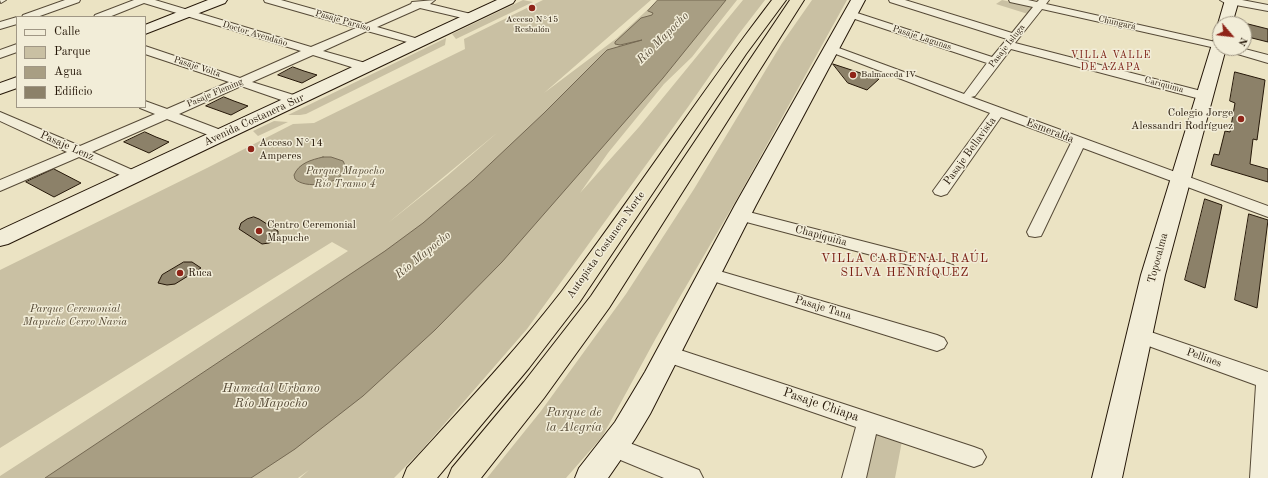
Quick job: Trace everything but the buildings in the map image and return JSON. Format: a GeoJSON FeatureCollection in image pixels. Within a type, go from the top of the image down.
{"type":"FeatureCollection","features":[{"type":"Feature","properties":{"kind":"highway","name":"Autopista Costanera Norte"},"geometry":{"type":"LineString","coordinates":[[418,478],[515,366],[570,297],[740,52],[779,0]]}},
{"type":"Feature","properties":{"kind":"highway"},"geometry":{"type":"LineString","coordinates":[[463,478],[534,390],[600,302],[797,0]]}},
{"type":"Feature","properties":{"kind":"street"},"geometry":{"type":"LineString","coordinates":[[30,16],[75,0]]}},
{"type":"Feature","properties":{"kind":"street"},"geometry":{"type":"LineString","coordinates":[[102,16],[144,0]]}},
{"type":"Feature","properties":{"kind":"street","name":"Doctor Avendaño"},"geometry":{"type":"LineString","coordinates":[[144,0],[365,67]]}},
{"type":"Feature","properties":{"kind":"street"},"geometry":{"type":"LineString","coordinates":[[146,30],[220,0]]}},
{"type":"Feature","properties":{"kind":"street","name":"Pasaje Paraíso"},"geometry":{"type":"LineString","coordinates":[[269,0],[418,42]]}},
{"type":"Feature","properties":{"kind":"street"},"geometry":{"type":"LineString","coordinates":[[400,0],[424,2],[471,18]]}},
{"type":"Feature","properties":{"kind":"street","name":"Avenida Costanera Sur"},"geometry":{"type":"LineString","coordinates":[[0,239],[508,0]]}},
{"type":"Feature","properties":{"kind":"street","name":"Cariquima"},"geometry":{"type":"LineString","coordinates":[[894,0],[1011,41],[1204,96]]}},
{"type":"Feature","properties":{"kind":"street","name":"Chungará"},"geometry":{"type":"LineString","coordinates":[[1014,0],[1042,3],[1212,43]]}},
{"type":"Feature","properties":{"kind":"street"},"geometry":{"type":"LineString","coordinates":[[1226,16],[1229,0],[1268,8]]}},
{"type":"Feature","properties":{"kind":"street","name":"Pasaje Fleming"},"geometry":{"type":"LineString","coordinates":[[0,186],[424,2]]}},
{"type":"Feature","properties":{"kind":"street","name":"Pasaje Isluga"},"geometry":{"type":"LineString","coordinates":[[970,93],[1042,3]]}},
{"type":"Feature","properties":{"kind":"street"},"geometry":{"type":"LineString","coordinates":[[590,478],[630,424],[709,274],[854,7]]}},
{"type":"Feature","properties":{"kind":"street","name":"Pasaje Lagunas"},"geometry":{"type":"LineString","coordinates":[[854,7],[995,62]]}},
{"type":"Feature","properties":{"kind":"street"},"geometry":{"type":"LineString","coordinates":[[0,26],[16,20]]}},
{"type":"Feature","properties":{"kind":"street","name":"Esmeralda"},"geometry":{"type":"LineString","coordinates":[[833,46],[970,93],[1182,175],[1268,212]]}},
{"type":"Feature","properties":{"kind":"street","name":"Esmeralda"},"geometry":{"type":"LineString","coordinates":[[833,46],[998,112],[1079,142],[1268,201]]}},
{"type":"Feature","properties":{"kind":"street"},"geometry":{"type":"LineString","coordinates":[[0,54],[16,48]]}},
{"type":"Feature","properties":{"kind":"street","name":"Pasaje Volta"},"geometry":{"type":"LineString","coordinates":[[146,50],[295,100]]}},
{"type":"Feature","properties":{"kind":"street","name":"Chungará"},"geometry":{"type":"LineString","coordinates":[[1252,54],[1268,59]]}},
{"type":"Feature","properties":{"kind":"street","name":"Topocalma"},"geometry":{"type":"LineString","coordinates":[[1107,478],[1153,275],[1204,96],[1218,56]]}},
{"type":"Feature","properties":{"kind":"street"},"geometry":{"type":"LineString","coordinates":[[0,89],[16,82]]}},
{"type":"Feature","properties":{"kind":"street"},"geometry":{"type":"LineString","coordinates":[[146,105],[221,135]]}},
{"type":"Feature","properties":{"kind":"street","name":"Pasaje Bellavista"},"geometry":{"type":"LineString","coordinates":[[941,191],[998,112]]}},
{"type":"Feature","properties":{"kind":"street","name":"Pasaje Lenz"},"geometry":{"type":"LineString","coordinates":[[0,116],[134,176]]}},
{"type":"Feature","properties":{"kind":"street"},"geometry":{"type":"LineString","coordinates":[[1035,232],[1079,142]]}},
{"type":"Feature","properties":{"kind":"street","name":"Chapiquiña"},"geometry":{"type":"LineString","coordinates":[[741,215],[947,269]]}},
{"type":"Feature","properties":{"kind":"street","name":"Pasaje Tana"},"geometry":{"type":"LineString","coordinates":[[709,274],[937,343]]}},
{"type":"Feature","properties":{"kind":"street","name":"Pellines"},"geometry":{"type":"LineString","coordinates":[[1139,335],[1268,381]]}},
{"type":"Feature","properties":{"kind":"street","name":"Pasaje Chiapa"},"geometry":{"type":"LineString","coordinates":[[668,354],[974,457]]}},
{"type":"Feature","properties":{"kind":"street"},"geometry":{"type":"LineString","coordinates":[[1262,478],[1268,381]]}},
{"type":"Feature","properties":{"kind":"street"},"geometry":{"type":"LineString","coordinates":[[854,478],[868,421]]}},
{"type":"Feature","properties":{"kind":"street"},"geometry":{"type":"LineString","coordinates":[[614,447],[690,478]]}},
{"type":"Feature","properties":{"kind":"green space"},"geometry":{"type":"Polygon","coordinates":[[[523,0],[533,2],[456,39],[452,34],[523,0]]]}},
{"type":"Feature","properties":{"kind":"green space"},"geometry":{"type":"Polygon","coordinates":[[[543,0],[651,0],[544,93],[617,38],[658,0],[737,0],[692,57],[664,84],[608,153],[580,193],[639,127],[743,0],[765,0],[738,35],[688,107],[527,329],[420,452],[394,478],[300,478],[309,470],[298,478],[0,478],[0,476],[348,251],[332,242],[0,448],[0,270],[293,124],[314,123],[465,49],[464,39],[543,0]],[[498,132],[388,223],[447,176],[498,132]]]}},
{"type":"Feature","properties":{"kind":"green space","name":"Parque de la Alegría"},"geometry":{"type":"Polygon","coordinates":[[[812,0],[847,0],[738,197],[656,338],[602,437],[566,478],[487,478],[541,411],[626,294],[694,189],[782,43],[812,0]]]}},
{"type":"Feature","properties":{"kind":"green space"},"geometry":{"type":"Polygon","coordinates":[[[1002,0],[1034,7],[1028,14],[996,4],[1002,0]]]}},
{"type":"Feature","properties":{"kind":"green space"},"geometry":{"type":"Polygon","coordinates":[[[446,38],[445,45],[306,114],[288,115],[446,38]]]}},
{"type":"Feature","properties":{"kind":"green space"},"geometry":{"type":"Polygon","coordinates":[[[274,121],[288,122],[258,136],[253,131],[274,121]]]}},
{"type":"Feature","properties":{"kind":"green space"},"geometry":{"type":"Polygon","coordinates":[[[878,433],[902,441],[895,478],[862,478],[870,439],[878,433]]]}},
{"type":"Feature","properties":{"kind":"water","name":"Humedal Urbano Río Mapocho"},"geometry":{"type":"Polygon","coordinates":[[[658,0],[726,0],[663,78],[502,262],[435,330],[363,396],[295,449],[251,478],[45,478],[385,251],[423,223],[473,180],[544,113],[607,50],[642,40],[620,45],[615,44],[615,42],[641,18],[652,15],[653,13],[648,11],[658,0]]]}},
{"type":"Feature","properties":{"kind":"water"},"geometry":{"type":"Polygon","coordinates":[[[323,157],[331,157],[343,161],[345,168],[337,179],[319,184],[310,184],[301,183],[295,179],[294,175],[296,171],[302,165],[323,157]]]}},
{"type":"Feature","properties":{"kind":"place","name":"Acceso N°15 Resbalón"},"geometry":{"type":"Point","coordinates":[532,8]}},
{"type":"Feature","properties":{"kind":"place","name":"Balmaceda IV"},"geometry":{"type":"Point","coordinates":[853,75]}},
{"type":"Feature","properties":{"kind":"place","name":"Colegio Jorge Alessandri Rodríguez"},"geometry":{"type":"Point","coordinates":[1241,119]}},
{"type":"Feature","properties":{"kind":"place","name":"Acceso N°14 Amperes"},"geometry":{"type":"Point","coordinates":[251,149]}},
{"type":"Feature","properties":{"kind":"place","name":"Centro Ceremonial Mapuche"},"geometry":{"type":"Point","coordinates":[259,231]}},
{"type":"Feature","properties":{"kind":"place","name":"Ruca"},"geometry":{"type":"Point","coordinates":[180,273]}},
{"type":"Feature","properties":{"kind":"district","name":"VILLA VALLE DE AZAPA"},"geometry":{"type":"Point","coordinates":[1111,60]}},
{"type":"Feature","properties":{"kind":"district","name":"VILLA CARDENAL RAÚL SILVA HENRÍQUEZ"},"geometry":{"type":"Point","coordinates":[905,266]}},
{"type":"Feature","properties":{"kind":"water label","name":"Río Mapocho"},"geometry":{"type":"Point","coordinates":[663,38]}},
{"type":"Feature","properties":{"kind":"water label","name":"Río Mapocho"},"geometry":{"type":"Point","coordinates":[423,255]}},
{"type":"Feature","properties":{"kind":"park label","name":"Parque Mapocho Río Tramo 4"},"geometry":{"type":"Point","coordinates":[345,177]}},
{"type":"Feature","properties":{"kind":"park label","name":"Parque Ceremonial Mapuche Cerro Navia"},"geometry":{"type":"Point","coordinates":[75,315]}}]}
